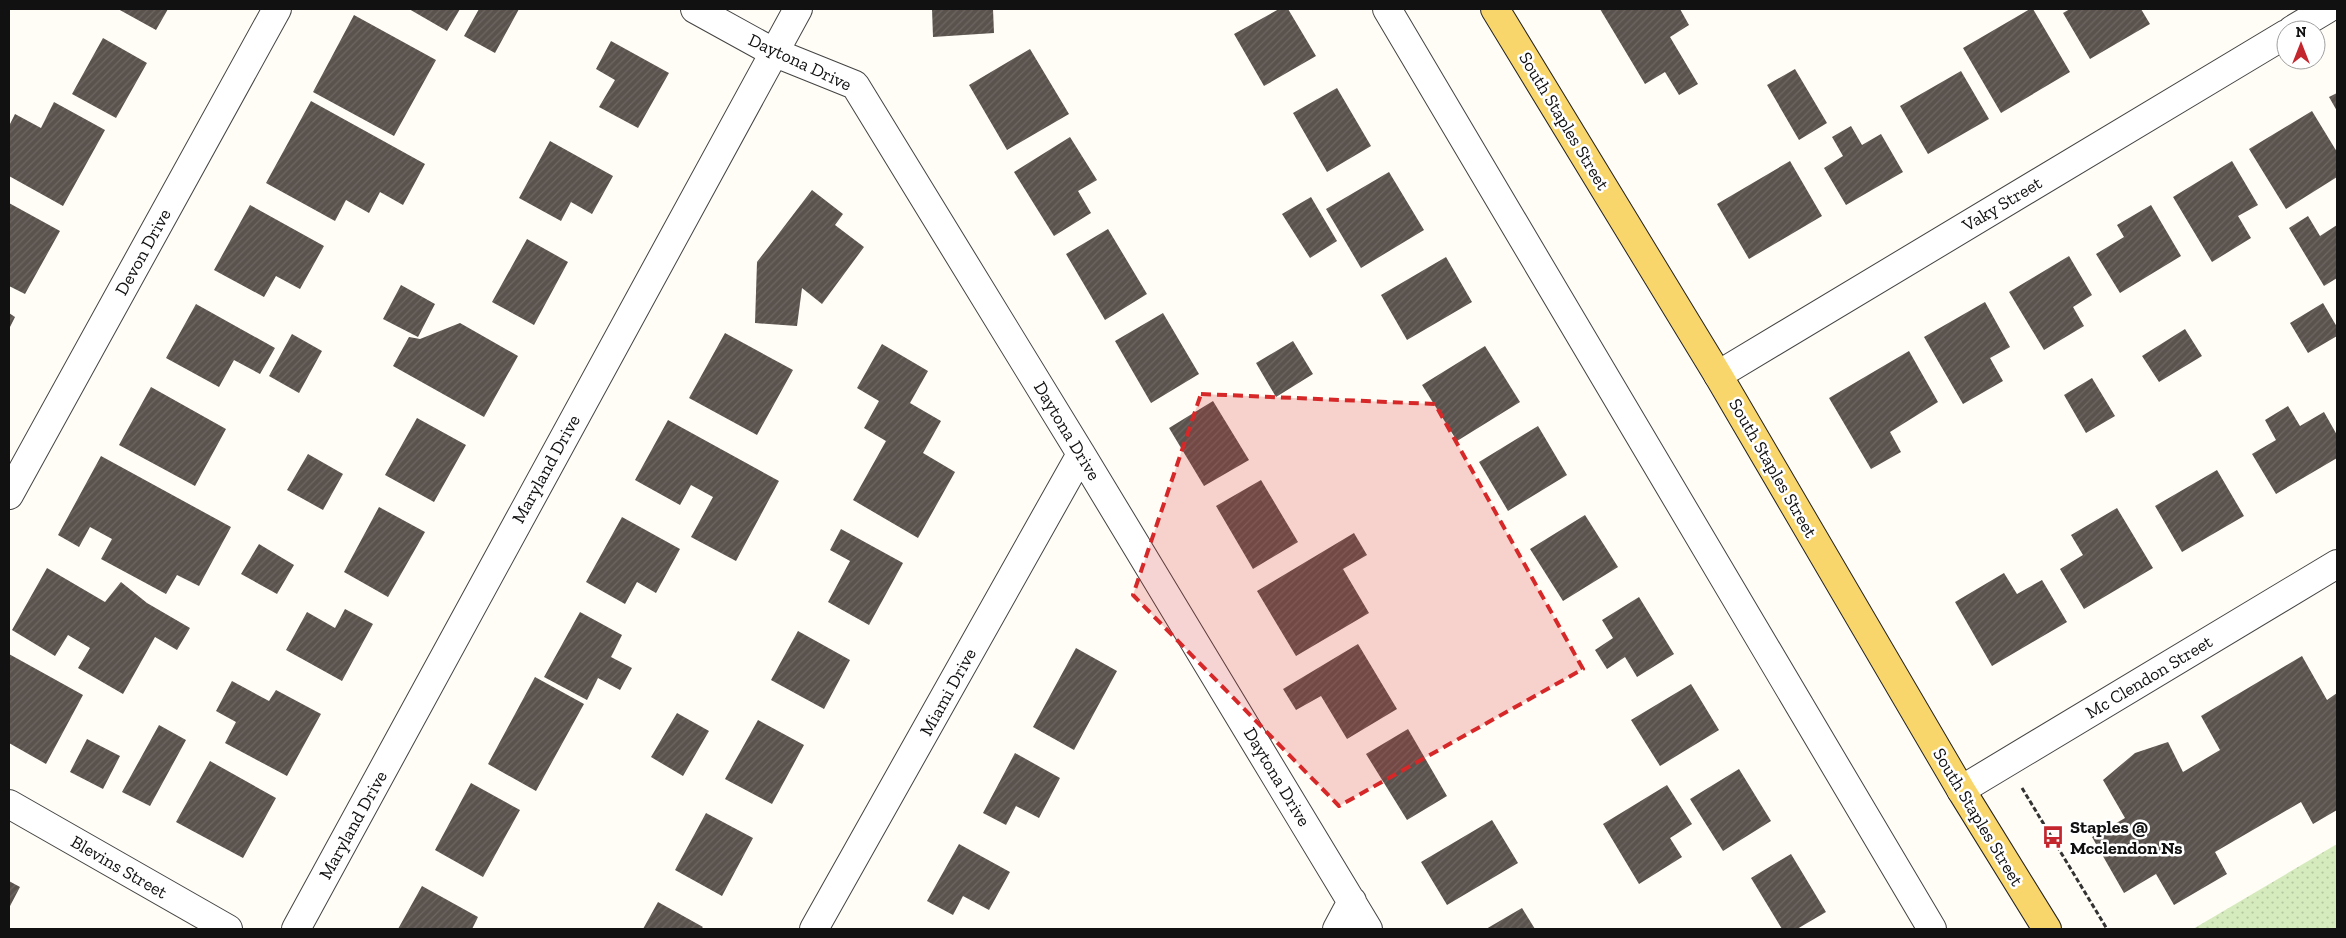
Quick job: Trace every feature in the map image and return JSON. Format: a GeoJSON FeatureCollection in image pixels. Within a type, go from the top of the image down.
{"type":"FeatureCollection","features":[{"type":"Feature","properties":{"kind":"main road","name":"South Staples Street"},"geometry":{"type":"LineString","coordinates":[[1495,9],[1718,375],[1961,790],[2047,929]]}},
{"type":"Feature","properties":{"kind":"street","name":"Devon Drive"},"geometry":{"type":"LineString","coordinates":[[9,495],[277,9]]}},
{"type":"Feature","properties":{"kind":"street","name":"Daytona Drive"},"geometry":{"type":"LineString","coordinates":[[696,9],[773,52],[855,85],[1368,929]]}},
{"type":"Feature","properties":{"kind":"street","name":"Maryland Drive"},"geometry":{"type":"LineString","coordinates":[[296,929],[798,9]]}},
{"type":"Feature","properties":{"kind":"street"},"geometry":{"type":"LineString","coordinates":[[1387,9],[1932,929]]}},
{"type":"Feature","properties":{"kind":"street"},"geometry":{"type":"LineString","coordinates":[[2309,20],[2327,9]]}},
{"type":"Feature","properties":{"kind":"street","name":"Vaky Street"},"geometry":{"type":"LineString","coordinates":[[1718,375],[2276,40]]}},
{"type":"Feature","properties":{"kind":"street","name":"Miami Drive"},"geometry":{"type":"LineString","coordinates":[[814,929],[1081,454]]}},
{"type":"Feature","properties":{"kind":"street","name":"Mc Clendon Street"},"geometry":{"type":"LineString","coordinates":[[1961,790],[2337,564]]}},
{"type":"Feature","properties":{"kind":"street","name":"Blevins Street"},"geometry":{"type":"LineString","coordinates":[[9,804],[228,929]]}},
{"type":"Feature","properties":{"kind":"street"},"geometry":{"type":"LineString","coordinates":[[1337,929],[1352,901]]}},
{"type":"Feature","properties":{"kind":"path"},"geometry":{"type":"LineString","coordinates":[[2007,762],[2107,929]]}},
{"type":"Feature","properties":{"kind":"highlighted area"},"geometry":{"type":"Polygon","coordinates":[[[1201,394],[1435,404],[1583,669],[1339,806],[1133,595],[1201,394]]]}},
{"type":"Feature","properties":{"kind":"green space"},"geometry":{"type":"Polygon","coordinates":[[[2337,844],[2337,929],[2193,929],[2337,844]]]}},
{"type":"Feature","properties":{"kind":"building"},"geometry":{"type":"Polygon","coordinates":[[[118,9],[168,9],[156,30],[118,9]]]}},
{"type":"Feature","properties":{"kind":"building"},"geometry":{"type":"Polygon","coordinates":[[[409,9],[460,9],[447,31],[409,9]]]}},
{"type":"Feature","properties":{"kind":"building"},"geometry":{"type":"Polygon","coordinates":[[[479,9],[519,9],[495,53],[464,36],[479,9]]]}},
{"type":"Feature","properties":{"kind":"building"},"geometry":{"type":"Polygon","coordinates":[[[932,9],[993,9],[994,33],[933,37],[932,9]]]}},
{"type":"Feature","properties":{"kind":"building"},"geometry":{"type":"Polygon","coordinates":[[[1279,9],[1288,9],[1316,56],[1264,86],[1234,34],[1279,9]]]}},
{"type":"Feature","properties":{"kind":"building"},"geometry":{"type":"Polygon","coordinates":[[[1600,9],[1680,9],[1689,25],[1670,37],[1698,84],[1679,95],[1665,72],[1645,84],[1600,9]]]}},
{"type":"Feature","properties":{"kind":"building"},"geometry":{"type":"Polygon","coordinates":[[[2033,9],[2070,72],[2001,113],[1963,48],[2033,9]]]}},
{"type":"Feature","properties":{"kind":"building"},"geometry":{"type":"Polygon","coordinates":[[[2070,9],[2141,9],[2150,24],[2090,59],[2063,13],[2070,9]]]}},
{"type":"Feature","properties":{"kind":"building"},"geometry":{"type":"Polygon","coordinates":[[[354,15],[436,60],[394,136],[313,92],[354,15]]]}},
{"type":"Feature","properties":{"kind":"building"},"geometry":{"type":"Polygon","coordinates":[[[103,38],[147,63],[116,118],[72,94],[103,38]]]}},
{"type":"Feature","properties":{"kind":"building"},"geometry":{"type":"Polygon","coordinates":[[[611,41],[669,73],[638,128],[599,107],[615,80],[596,69],[611,41]]]}},
{"type":"Feature","properties":{"kind":"building"},"geometry":{"type":"Polygon","coordinates":[[[1030,49],[1069,114],[1007,150],[969,85],[1030,49]]]}},
{"type":"Feature","properties":{"kind":"building"},"geometry":{"type":"Polygon","coordinates":[[[1795,69],[1827,123],[1799,140],[1767,85],[1795,69]]]}},
{"type":"Feature","properties":{"kind":"building"},"geometry":{"type":"Polygon","coordinates":[[[1961,71],[1989,119],[1928,154],[1900,106],[1961,71]]]}},
{"type":"Feature","properties":{"kind":"building"},"geometry":{"type":"Polygon","coordinates":[[[1337,88],[1371,146],[1327,172],[1293,113],[1337,88]]]}},
{"type":"Feature","properties":{"kind":"building"},"geometry":{"type":"Polygon","coordinates":[[[2337,93],[2337,111],[2329,97],[2337,93]]]}},
{"type":"Feature","properties":{"kind":"building"},"geometry":{"type":"Polygon","coordinates":[[[311,101],[425,164],[403,205],[380,192],[369,213],[346,200],[335,221],[266,183],[311,101]]]}},
{"type":"Feature","properties":{"kind":"building"},"geometry":{"type":"Polygon","coordinates":[[[54,102],[105,130],[63,206],[9,176],[9,126],[15,114],[41,128],[54,102]]]}},
{"type":"Feature","properties":{"kind":"building"},"geometry":{"type":"Polygon","coordinates":[[[2312,111],[2337,152],[2337,177],[2286,209],[2249,149],[2312,111]]]}},
{"type":"Feature","properties":{"kind":"building"},"geometry":{"type":"Polygon","coordinates":[[[1851,126],[1862,145],[1881,134],[1903,172],[1846,205],[1824,168],[1843,156],[1832,137],[1851,126]]]}},
{"type":"Feature","properties":{"kind":"building"},"geometry":{"type":"Polygon","coordinates":[[[1070,137],[1097,180],[1078,191],[1091,213],[1054,236],[1014,172],[1070,137]]]}},
{"type":"Feature","properties":{"kind":"building"},"geometry":{"type":"Polygon","coordinates":[[[550,141],[613,176],[592,214],[571,202],[561,221],[519,198],[550,141]]]}},
{"type":"Feature","properties":{"kind":"building"},"geometry":{"type":"Polygon","coordinates":[[[1790,161],[1822,216],[1749,259],[1717,204],[1790,161]]]}},
{"type":"Feature","properties":{"kind":"building"},"geometry":{"type":"Polygon","coordinates":[[[2232,161],[2258,205],[2238,216],[2251,238],[2212,262],[2173,197],[2232,161]]]}},
{"type":"Feature","properties":{"kind":"building"},"geometry":{"type":"Polygon","coordinates":[[[1389,172],[1424,230],[1361,268],[1326,209],[1389,172]]]}},
{"type":"Feature","properties":{"kind":"building"},"geometry":{"type":"Polygon","coordinates":[[[812,190],[843,214],[835,225],[864,247],[822,304],[802,288],[797,326],[755,323],[757,262],[812,190]]]}},
{"type":"Feature","properties":{"kind":"building"},"geometry":{"type":"Polygon","coordinates":[[[1311,197],[1337,241],[1310,258],[1282,214],[1311,197]]]}},
{"type":"Feature","properties":{"kind":"building"},"geometry":{"type":"Polygon","coordinates":[[[9,203],[60,231],[25,294],[9,286],[9,203]]]}},
{"type":"Feature","properties":{"kind":"building"},"geometry":{"type":"Polygon","coordinates":[[[250,205],[324,246],[300,289],[276,276],[264,297],[214,270],[250,205]]]}},
{"type":"Feature","properties":{"kind":"building"},"geometry":{"type":"Polygon","coordinates":[[[2151,205],[2181,256],[2120,293],[2096,254],[2124,237],[2117,225],[2151,205]]]}},
{"type":"Feature","properties":{"kind":"building"},"geometry":{"type":"Polygon","coordinates":[[[2308,216],[2320,236],[2337,225],[2337,278],[2324,286],[2289,228],[2308,216]]]}},
{"type":"Feature","properties":{"kind":"building"},"geometry":{"type":"Polygon","coordinates":[[[1108,229],[1147,294],[1105,320],[1066,254],[1108,229]]]}},
{"type":"Feature","properties":{"kind":"building"},"geometry":{"type":"Polygon","coordinates":[[[527,239],[568,262],[534,325],[492,302],[527,239]]]}},
{"type":"Feature","properties":{"kind":"building"},"geometry":{"type":"Polygon","coordinates":[[[2069,256],[2092,295],[2073,307],[2084,326],[2044,350],[2009,292],[2069,256]]]}},
{"type":"Feature","properties":{"kind":"building"},"geometry":{"type":"Polygon","coordinates":[[[1446,257],[1472,302],[1407,340],[1381,295],[1446,257]]]}},
{"type":"Feature","properties":{"kind":"building"},"geometry":{"type":"Polygon","coordinates":[[[401,285],[435,304],[418,337],[383,319],[401,285]]]}},
{"type":"Feature","properties":{"kind":"building"},"geometry":{"type":"Polygon","coordinates":[[[1985,302],[2010,347],[1990,358],[2003,381],[1963,404],[1924,337],[1985,302]]]}},
{"type":"Feature","properties":{"kind":"building"},"geometry":{"type":"Polygon","coordinates":[[[2323,303],[2337,327],[2337,336],[2308,353],[2290,323],[2323,303]]]}},
{"type":"Feature","properties":{"kind":"building"},"geometry":{"type":"Polygon","coordinates":[[[196,304],[275,348],[260,374],[234,360],[219,387],[166,358],[196,304]]]}},
{"type":"Feature","properties":{"kind":"building"},"geometry":{"type":"Polygon","coordinates":[[[9,313],[15,317],[9,329],[9,313]]]}},
{"type":"Feature","properties":{"kind":"building"},"geometry":{"type":"Polygon","coordinates":[[[1163,313],[1199,374],[1151,403],[1115,341],[1163,313]]]}},
{"type":"Feature","properties":{"kind":"building"},"geometry":{"type":"Polygon","coordinates":[[[460,323],[518,356],[484,417],[393,366],[409,337],[420,339],[460,323]]]}},
{"type":"Feature","properties":{"kind":"building"},"geometry":{"type":"Polygon","coordinates":[[[2185,329],[2202,356],[2159,382],[2142,356],[2185,329]]]}},
{"type":"Feature","properties":{"kind":"building"},"geometry":{"type":"Polygon","coordinates":[[[725,333],[793,370],[757,435],[689,398],[725,333]]]}},
{"type":"Feature","properties":{"kind":"building"},"geometry":{"type":"Polygon","coordinates":[[[292,334],[322,351],[299,393],[269,376],[292,334]]]}},
{"type":"Feature","properties":{"kind":"building"},"geometry":{"type":"Polygon","coordinates":[[[1293,341],[1313,374],[1276,397],[1256,363],[1293,341]]]}},
{"type":"Feature","properties":{"kind":"building"},"geometry":{"type":"Polygon","coordinates":[[[882,344],[928,371],[910,403],[941,421],[923,453],[955,472],[918,538],[853,500],[886,441],[864,428],[879,401],[857,388],[882,344]]]}},
{"type":"Feature","properties":{"kind":"building"},"geometry":{"type":"Polygon","coordinates":[[[1485,346],[1520,402],[1457,441],[1422,385],[1485,346]]]}},
{"type":"Feature","properties":{"kind":"building"},"geometry":{"type":"Polygon","coordinates":[[[1909,351],[1938,402],[1890,432],[1901,452],[1871,469],[1829,398],[1909,351]]]}},
{"type":"Feature","properties":{"kind":"building"},"geometry":{"type":"Polygon","coordinates":[[[2092,378],[2115,416],[2086,433],[2064,395],[2092,378]]]}},
{"type":"Feature","properties":{"kind":"building"},"geometry":{"type":"Polygon","coordinates":[[[151,387],[226,429],[195,486],[119,445],[151,387]]]}},
{"type":"Feature","properties":{"kind":"building"},"geometry":{"type":"Polygon","coordinates":[[[1213,401],[1249,460],[1204,486],[1169,428],[1213,401]]]}},
{"type":"Feature","properties":{"kind":"building"},"geometry":{"type":"Polygon","coordinates":[[[2288,406],[2300,426],[2324,412],[2337,435],[2337,458],[2276,494],[2252,454],[2276,440],[2265,420],[2288,406]]]}},
{"type":"Feature","properties":{"kind":"building"},"geometry":{"type":"Polygon","coordinates":[[[417,418],[466,445],[434,502],[385,475],[417,418]]]}},
{"type":"Feature","properties":{"kind":"building"},"geometry":{"type":"Polygon","coordinates":[[[668,420],[779,481],[736,561],[691,537],[713,497],[691,485],[680,505],[635,480],[668,420]]]}},
{"type":"Feature","properties":{"kind":"building"},"geometry":{"type":"Polygon","coordinates":[[[1538,426],[1567,475],[1508,511],[1479,462],[1538,426]]]}},
{"type":"Feature","properties":{"kind":"building"},"geometry":{"type":"Polygon","coordinates":[[[308,454],[343,474],[323,510],[287,490],[308,454]]]}},
{"type":"Feature","properties":{"kind":"building"},"geometry":{"type":"Polygon","coordinates":[[[101,456],[231,527],[199,586],[177,575],[166,594],[101,559],[112,539],[90,527],[79,547],[58,535],[101,456]]]}},
{"type":"Feature","properties":{"kind":"building"},"geometry":{"type":"Polygon","coordinates":[[[2217,470],[2244,516],[2182,552],[2155,506],[2217,470]]]}},
{"type":"Feature","properties":{"kind":"building"},"geometry":{"type":"Polygon","coordinates":[[[1261,480],[1298,542],[1253,569],[1216,506],[1261,480]]]}},
{"type":"Feature","properties":{"kind":"building"},"geometry":{"type":"Polygon","coordinates":[[[379,507],[425,532],[388,597],[344,572],[379,507]]]}},
{"type":"Feature","properties":{"kind":"building"},"geometry":{"type":"Polygon","coordinates":[[[2117,508],[2153,568],[2084,609],[2060,569],[2083,555],[2071,535],[2117,508]]]}},
{"type":"Feature","properties":{"kind":"building"},"geometry":{"type":"Polygon","coordinates":[[[1585,515],[1618,567],[1563,601],[1530,549],[1585,515]]]}},
{"type":"Feature","properties":{"kind":"building"},"geometry":{"type":"Polygon","coordinates":[[[622,517],[680,549],[656,593],[637,582],[625,604],[586,582],[622,517]]]}},
{"type":"Feature","properties":{"kind":"building"},"geometry":{"type":"Polygon","coordinates":[[[841,529],[903,563],[869,625],[828,602],[850,561],[830,550],[841,529]]]}},
{"type":"Feature","properties":{"kind":"building"},"geometry":{"type":"Polygon","coordinates":[[[1354,533],[1367,555],[1343,569],[1369,613],[1296,656],[1257,591],[1354,533]]]}},
{"type":"Feature","properties":{"kind":"building"},"geometry":{"type":"Polygon","coordinates":[[[259,544],[294,565],[277,594],[241,574],[259,544]]]}},
{"type":"Feature","properties":{"kind":"building"},"geometry":{"type":"Polygon","coordinates":[[[47,568],[105,602],[121,582],[147,603],[190,628],[177,650],[155,637],[123,694],[78,668],[90,648],[68,635],[55,656],[12,630],[47,568]]]}},
{"type":"Feature","properties":{"kind":"building"},"geometry":{"type":"Polygon","coordinates":[[[2004,573],[2017,594],[2042,580],[2067,622],[1992,666],[1955,602],[2004,573]]]}},
{"type":"Feature","properties":{"kind":"building"},"geometry":{"type":"Polygon","coordinates":[[[1639,597],[1674,654],[1637,677],[1625,657],[1607,669],[1595,650],[1613,638],[1602,620],[1639,597]]]}},
{"type":"Feature","properties":{"kind":"building"},"geometry":{"type":"Polygon","coordinates":[[[345,609],[373,624],[342,681],[286,650],[307,612],[335,628],[345,609]]]}},
{"type":"Feature","properties":{"kind":"building"},"geometry":{"type":"Polygon","coordinates":[[[580,612],[622,635],[611,657],[632,668],[620,690],[598,678],[587,700],[544,677],[580,612]]]}},
{"type":"Feature","properties":{"kind":"building"},"geometry":{"type":"Polygon","coordinates":[[[798,631],[850,660],[824,709],[771,680],[798,631]]]}},
{"type":"Feature","properties":{"kind":"building"},"geometry":{"type":"Polygon","coordinates":[[[1358,644],[1397,709],[1347,739],[1321,696],[1296,710],[1283,689],[1358,644]]]}},
{"type":"Feature","properties":{"kind":"building"},"geometry":{"type":"Polygon","coordinates":[[[1076,648],[1117,671],[1074,750],[1033,727],[1076,648]]]}},
{"type":"Feature","properties":{"kind":"building"},"geometry":{"type":"Polygon","coordinates":[[[9,654],[83,695],[46,764],[9,743],[9,654]]]}},
{"type":"Feature","properties":{"kind":"building"},"geometry":{"type":"Polygon","coordinates":[[[2302,656],[2327,700],[2337,693],[2337,810],[2313,824],[2301,802],[2215,852],[2227,874],[2174,905],[2156,874],[2124,893],[2092,837],[2125,818],[2103,780],[2135,753],[2168,742],[2183,772],[2220,750],[2201,716],[2302,656]]]}},
{"type":"Feature","properties":{"kind":"building"},"geometry":{"type":"Polygon","coordinates":[[[535,677],[584,704],[536,791],[488,764],[535,677]]]}},
{"type":"Feature","properties":{"kind":"building"},"geometry":{"type":"Polygon","coordinates":[[[232,681],[269,701],[276,690],[321,714],[287,776],[225,743],[236,722],[216,711],[232,681]]]}},
{"type":"Feature","properties":{"kind":"building"},"geometry":{"type":"Polygon","coordinates":[[[1691,684],[1719,730],[1660,766],[1631,720],[1691,684]]]}},
{"type":"Feature","properties":{"kind":"building"},"geometry":{"type":"Polygon","coordinates":[[[677,713],[709,731],[683,776],[651,757],[677,713]]]}},
{"type":"Feature","properties":{"kind":"building"},"geometry":{"type":"Polygon","coordinates":[[[758,720],[804,745],[772,804],[725,779],[758,720]]]}},
{"type":"Feature","properties":{"kind":"building"},"geometry":{"type":"Polygon","coordinates":[[[159,725],[186,740],[150,806],[122,792],[159,725]]]}},
{"type":"Feature","properties":{"kind":"building"},"geometry":{"type":"Polygon","coordinates":[[[1408,729],[1447,796],[1407,820],[1366,754],[1408,729]]]}},
{"type":"Feature","properties":{"kind":"building"},"geometry":{"type":"Polygon","coordinates":[[[87,739],[120,756],[103,789],[70,772],[87,739]]]}},
{"type":"Feature","properties":{"kind":"building"},"geometry":{"type":"Polygon","coordinates":[[[1015,753],[1060,778],[1039,818],[1016,806],[1006,825],[983,813],[1015,753]]]}},
{"type":"Feature","properties":{"kind":"building"},"geometry":{"type":"Polygon","coordinates":[[[210,761],[276,798],[243,858],[176,822],[210,761]]]}},
{"type":"Feature","properties":{"kind":"building"},"geometry":{"type":"Polygon","coordinates":[[[1739,769],[1771,821],[1723,851],[1690,799],[1739,769]]]}},
{"type":"Feature","properties":{"kind":"building"},"geometry":{"type":"Polygon","coordinates":[[[471,783],[520,810],[483,877],[435,850],[471,783]]]}},
{"type":"Feature","properties":{"kind":"building"},"geometry":{"type":"Polygon","coordinates":[[[1667,785],[1692,824],[1670,838],[1682,857],[1639,884],[1603,824],[1667,785]]]}},
{"type":"Feature","properties":{"kind":"building"},"geometry":{"type":"Polygon","coordinates":[[[706,813],[753,838],[722,896],[675,870],[706,813]]]}},
{"type":"Feature","properties":{"kind":"building"},"geometry":{"type":"Polygon","coordinates":[[[1492,820],[1518,863],[1447,905],[1421,862],[1492,820]]]}},
{"type":"Feature","properties":{"kind":"building"},"geometry":{"type":"Polygon","coordinates":[[[959,844],[1010,872],[989,910],[963,896],[953,915],[927,901],[959,844]]]}},
{"type":"Feature","properties":{"kind":"building"},"geometry":{"type":"Polygon","coordinates":[[[1791,854],[1826,912],[1797,929],[1782,929],[1751,878],[1791,854]]]}},
{"type":"Feature","properties":{"kind":"building"},"geometry":{"type":"Polygon","coordinates":[[[9,881],[20,887],[9,908],[9,881]]]}},
{"type":"Feature","properties":{"kind":"building"},"geometry":{"type":"Polygon","coordinates":[[[422,886],[478,917],[472,929],[398,929],[422,886]]]}},
{"type":"Feature","properties":{"kind":"building"},"geometry":{"type":"Polygon","coordinates":[[[658,902],[703,927],[701,929],[643,929],[658,902]]]}},
{"type":"Feature","properties":{"kind":"building"},"geometry":{"type":"Polygon","coordinates":[[[1522,908],[1535,929],[1486,929],[1522,908]]]}},
{"type":"Feature","properties":{"kind":"place","name":"Staples @ Mcclendon Ns"},"geometry":{"type":"Point","coordinates":[2053,837]}}]}
